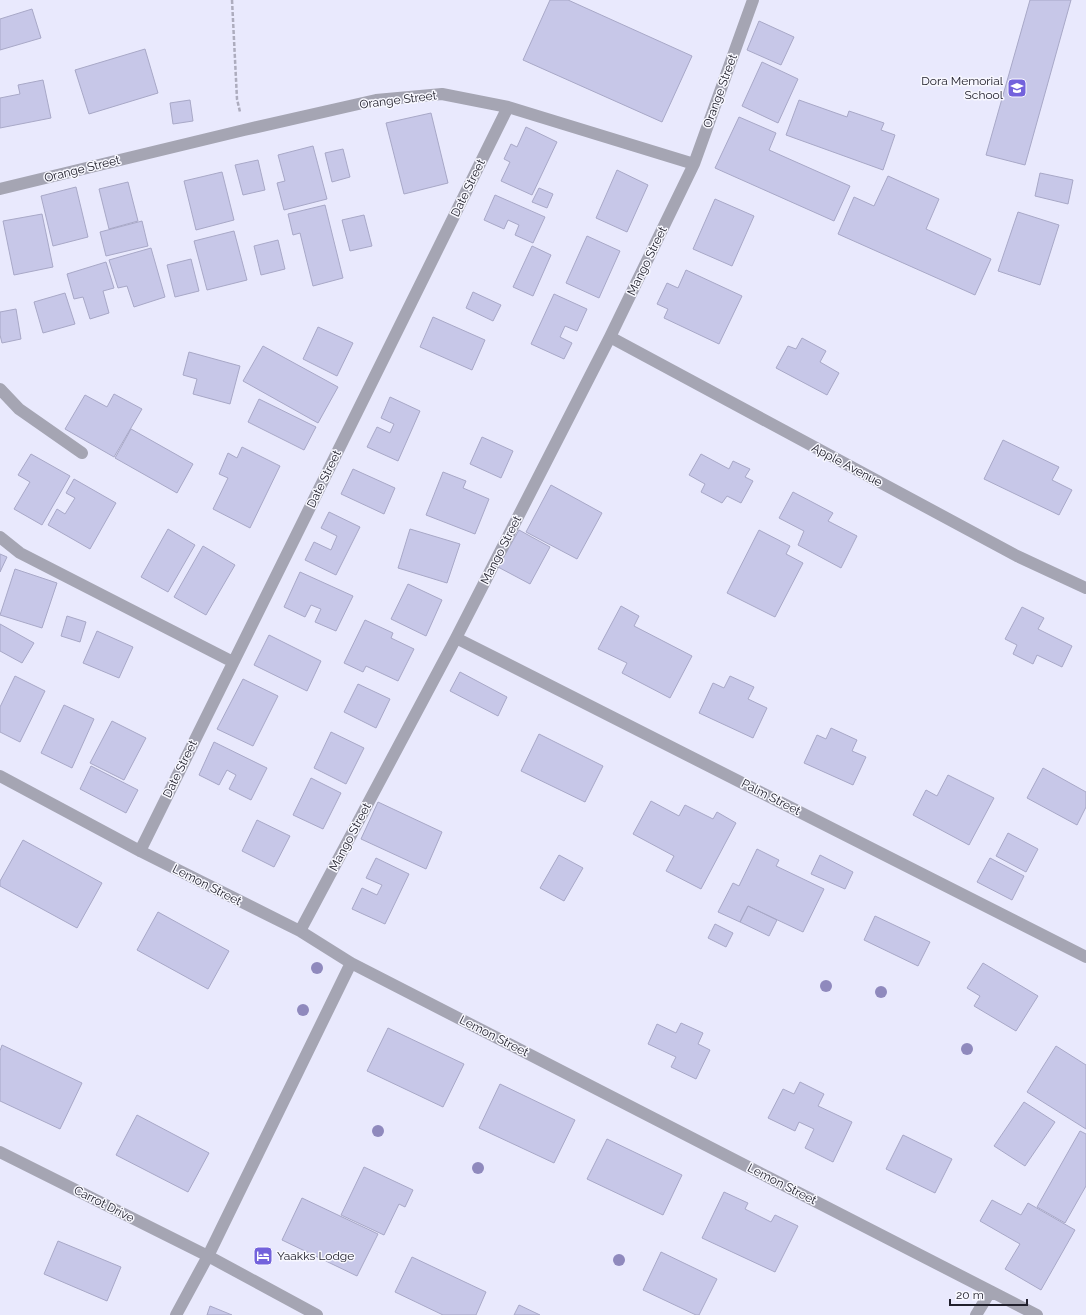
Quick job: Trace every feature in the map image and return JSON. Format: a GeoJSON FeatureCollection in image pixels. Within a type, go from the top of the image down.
{"type":"FeatureCollection","features":[{"type":"Feature","properties":{"kind":"street","name":"Orange Street"},"geometry":{"type":"LineString","coordinates":[[0,188],[376,100],[442,94],[508,107],[694,164],[753,0]]}},
{"type":"Feature","properties":{"kind":"street","name":"Date Street"},"geometry":{"type":"LineString","coordinates":[[140,851],[508,107]]}},
{"type":"Feature","properties":{"kind":"street","name":"Mango Street"},"geometry":{"type":"LineString","coordinates":[[300,931],[456,638],[610,338],[694,164]]}},
{"type":"Feature","properties":{"kind":"street","name":"Apple Avenue"},"geometry":{"type":"LineString","coordinates":[[610,338],[1017,556],[1086,588]]}},
{"type":"Feature","properties":{"kind":"street"},"geometry":{"type":"LineString","coordinates":[[0,389],[19,409],[82,453]]}},
{"type":"Feature","properties":{"kind":"street"},"geometry":{"type":"LineString","coordinates":[[0,537],[20,553],[233,662]]}},
{"type":"Feature","properties":{"kind":"street","name":"Palm Street"},"geometry":{"type":"LineString","coordinates":[[456,638],[1086,957]]}},
{"type":"Feature","properties":{"kind":"street","name":"Lemon Street"},"geometry":{"type":"LineString","coordinates":[[0,776],[140,851],[300,931],[352,963],[1037,1315]]}},
{"type":"Feature","properties":{"kind":"street"},"geometry":{"type":"LineString","coordinates":[[176,1315],[208,1256],[352,963]]}},
{"type":"Feature","properties":{"kind":"street","name":"Carrot Drive"},"geometry":{"type":"LineString","coordinates":[[0,1152],[208,1256],[317,1315]]}},
{"type":"Feature","properties":{"kind":"street"},"geometry":{"type":"LineString","coordinates":[[976,1315],[990,1292]]}},
{"type":"Feature","properties":{"kind":"path"},"geometry":{"type":"LineString","coordinates":[[232,0],[237,99],[244,130]]}},
{"type":"Feature","properties":{"kind":"building"},"geometry":{"type":"Polygon","coordinates":[[[550,0],[568,0],[692,56],[662,122],[523,60],[550,0]]]}},
{"type":"Feature","properties":{"kind":"building"},"geometry":{"type":"Polygon","coordinates":[[[1030,0],[1071,0],[1025,165],[986,155],[1030,0]]]}},
{"type":"Feature","properties":{"kind":"building"},"geometry":{"type":"Polygon","coordinates":[[[32,9],[41,38],[0,50],[0,19],[32,9]]]}},
{"type":"Feature","properties":{"kind":"building"},"geometry":{"type":"Polygon","coordinates":[[[759,21],[794,37],[781,65],[747,50],[759,21]]]}},
{"type":"Feature","properties":{"kind":"building"},"geometry":{"type":"Polygon","coordinates":[[[145,49],[158,93],[89,114],[75,70],[145,49]]]}},
{"type":"Feature","properties":{"kind":"building"},"geometry":{"type":"Polygon","coordinates":[[[762,62],[798,79],[778,123],[742,106],[762,62]]]}},
{"type":"Feature","properties":{"kind":"building"},"geometry":{"type":"Polygon","coordinates":[[[43,80],[51,118],[0,128],[0,98],[20,94],[18,85],[43,80]]]}},
{"type":"Feature","properties":{"kind":"building"},"geometry":{"type":"Polygon","coordinates":[[[190,100],[193,121],[173,124],[170,103],[190,100]]]}},
{"type":"Feature","properties":{"kind":"building"},"geometry":{"type":"Polygon","coordinates":[[[799,100],[847,117],[849,111],[884,123],[881,130],[895,135],[883,170],[786,135],[799,100]]]}},
{"type":"Feature","properties":{"kind":"building"},"geometry":{"type":"Polygon","coordinates":[[[431,113],[448,183],[404,194],[386,123],[431,113]]]}},
{"type":"Feature","properties":{"kind":"building"},"geometry":{"type":"Polygon","coordinates":[[[739,117],[776,133],[769,150],[850,186],[834,221],[715,168],[739,117]]]}},
{"type":"Feature","properties":{"kind":"building"},"geometry":{"type":"Polygon","coordinates":[[[526,127],[557,142],[532,195],[501,181],[510,162],[504,159],[511,144],[517,147],[526,127]]]}},
{"type":"Feature","properties":{"kind":"building"},"geometry":{"type":"Polygon","coordinates":[[[313,146],[327,199],[284,210],[277,183],[285,181],[278,155],[313,146]]]}},
{"type":"Feature","properties":{"kind":"building"},"geometry":{"type":"Polygon","coordinates":[[[343,149],[350,177],[332,182],[325,153],[343,149]]]}},
{"type":"Feature","properties":{"kind":"building"},"geometry":{"type":"Polygon","coordinates":[[[258,160],[265,190],[243,195],[235,165],[258,160]]]}},
{"type":"Feature","properties":{"kind":"building"},"geometry":{"type":"Polygon","coordinates":[[[617,170],[648,185],[627,232],[596,218],[617,170]]]}},
{"type":"Feature","properties":{"kind":"building"},"geometry":{"type":"Polygon","coordinates":[[[222,172],[234,220],[196,230],[184,181],[222,172]]]}},
{"type":"Feature","properties":{"kind":"building"},"geometry":{"type":"Polygon","coordinates":[[[1040,173],[1073,180],[1068,204],[1035,196],[1040,173]]]}},
{"type":"Feature","properties":{"kind":"building"},"geometry":{"type":"Polygon","coordinates":[[[888,176],[939,199],[926,229],[991,259],[975,295],[838,234],[854,197],[874,206],[888,176]]]}},
{"type":"Feature","properties":{"kind":"building"},"geometry":{"type":"Polygon","coordinates":[[[128,182],[138,221],[109,229],[99,189],[128,182]]]}},
{"type":"Feature","properties":{"kind":"building"},"geometry":{"type":"Polygon","coordinates":[[[76,187],[88,237],[53,246],[41,196],[76,187]]]}},
{"type":"Feature","properties":{"kind":"building"},"geometry":{"type":"Polygon","coordinates":[[[539,188],[553,194],[547,208],[532,202],[539,188]]]}},
{"type":"Feature","properties":{"kind":"building"},"geometry":{"type":"Polygon","coordinates":[[[495,195],[545,217],[533,243],[515,235],[519,225],[508,220],[504,229],[484,220],[495,195]]]}},
{"type":"Feature","properties":{"kind":"building"},"geometry":{"type":"Polygon","coordinates":[[[715,199],[754,216],[732,266],[693,249],[715,199]]]}},
{"type":"Feature","properties":{"kind":"building"},"geometry":{"type":"Polygon","coordinates":[[[325,205],[343,278],[313,286],[300,233],[293,235],[288,214],[325,205]]]}},
{"type":"Feature","properties":{"kind":"building"},"geometry":{"type":"Polygon","coordinates":[[[1018,212],[1059,225],[1040,285],[998,271],[1018,212]]]}},
{"type":"Feature","properties":{"kind":"building"},"geometry":{"type":"Polygon","coordinates":[[[42,214],[53,267],[14,275],[3,221],[42,214]]]}},
{"type":"Feature","properties":{"kind":"building"},"geometry":{"type":"Polygon","coordinates":[[[364,215],[372,246],[350,251],[342,220],[364,215]]]}},
{"type":"Feature","properties":{"kind":"building"},"geometry":{"type":"Polygon","coordinates":[[[142,221],[148,246],[106,256],[100,232],[142,221]]]}},
{"type":"Feature","properties":{"kind":"building"},"geometry":{"type":"Polygon","coordinates":[[[234,231],[247,280],[207,290],[194,241],[234,231]]]}},
{"type":"Feature","properties":{"kind":"building"},"geometry":{"type":"Polygon","coordinates":[[[587,236],[620,251],[599,298],[566,283],[587,236]]]}},
{"type":"Feature","properties":{"kind":"building"},"geometry":{"type":"Polygon","coordinates":[[[278,240],[285,269],[261,275],[254,246],[278,240]]]}},
{"type":"Feature","properties":{"kind":"building"},"geometry":{"type":"Polygon","coordinates":[[[532,246],[551,255],[533,296],[513,287],[532,246]]]}},
{"type":"Feature","properties":{"kind":"building"},"geometry":{"type":"Polygon","coordinates":[[[151,248],[165,297],[134,307],[127,286],[118,288],[109,260],[151,248]]]}},
{"type":"Feature","properties":{"kind":"building"},"geometry":{"type":"Polygon","coordinates":[[[191,259],[199,291],[175,297],[167,265],[191,259]]]}},
{"type":"Feature","properties":{"kind":"building"},"geometry":{"type":"Polygon","coordinates":[[[106,262],[114,288],[103,291],[109,313],[90,319],[83,297],[74,299],[67,274],[106,262]]]}},
{"type":"Feature","properties":{"kind":"building"},"geometry":{"type":"Polygon","coordinates":[[[686,270],[742,296],[719,344],[664,318],[668,309],[657,304],[667,283],[678,288],[686,270]]]}},
{"type":"Feature","properties":{"kind":"building"},"geometry":{"type":"Polygon","coordinates":[[[473,292],[501,305],[493,321],[466,308],[473,292]]]}},
{"type":"Feature","properties":{"kind":"building"},"geometry":{"type":"Polygon","coordinates":[[[65,293],[75,324],[43,333],[34,302],[65,293]]]}},
{"type":"Feature","properties":{"kind":"building"},"geometry":{"type":"Polygon","coordinates":[[[554,294],[587,309],[577,331],[565,326],[560,337],[572,343],[564,359],[531,344],[554,294]]]}},
{"type":"Feature","properties":{"kind":"building"},"geometry":{"type":"Polygon","coordinates":[[[16,309],[21,339],[2,343],[0,335],[0,312],[16,309]]]}},
{"type":"Feature","properties":{"kind":"building"},"geometry":{"type":"Polygon","coordinates":[[[433,317],[485,340],[472,370],[420,347],[433,317]]]}},
{"type":"Feature","properties":{"kind":"building"},"geometry":{"type":"Polygon","coordinates":[[[318,327],[353,343],[337,376],[303,359],[318,327]]]}},
{"type":"Feature","properties":{"kind":"building"},"geometry":{"type":"Polygon","coordinates":[[[802,338],[826,351],[820,362],[839,373],[827,395],[776,368],[788,346],[796,349],[802,338]]]}},
{"type":"Feature","properties":{"kind":"building"},"geometry":{"type":"Polygon","coordinates":[[[263,346],[338,387],[318,423],[243,381],[263,346]]]}},
{"type":"Feature","properties":{"kind":"building"},"geometry":{"type":"Polygon","coordinates":[[[189,352],[240,366],[230,404],[193,394],[197,379],[183,375],[189,352]]]}},
{"type":"Feature","properties":{"kind":"building"},"geometry":{"type":"Polygon","coordinates":[[[114,394],[142,409],[114,457],[65,429],[85,395],[107,407],[114,394]]]}},
{"type":"Feature","properties":{"kind":"building"},"geometry":{"type":"Polygon","coordinates":[[[390,397],[420,411],[398,461],[367,447],[377,427],[390,433],[394,424],[381,418],[390,397]]]}},
{"type":"Feature","properties":{"kind":"building"},"geometry":{"type":"Polygon","coordinates":[[[259,399],[316,427],[304,450],[248,422],[259,399]]]}},
{"type":"Feature","properties":{"kind":"building"},"geometry":{"type":"Polygon","coordinates":[[[131,429],[193,464],[177,493],[115,458],[131,429]]]}},
{"type":"Feature","properties":{"kind":"building"},"geometry":{"type":"Polygon","coordinates":[[[482,437],[513,451],[501,478],[470,464],[482,437]]]}},
{"type":"Feature","properties":{"kind":"building"},"geometry":{"type":"Polygon","coordinates":[[[1003,440],[1059,467],[1052,480],[1072,490],[1059,515],[984,479],[1003,440]]]}},
{"type":"Feature","properties":{"kind":"building"},"geometry":{"type":"Polygon","coordinates":[[[242,447],[280,466],[250,528],[213,509],[228,478],[219,474],[228,453],[237,458],[242,447]]]}},
{"type":"Feature","properties":{"kind":"building"},"geometry":{"type":"Polygon","coordinates":[[[31,454],[70,476],[42,525],[14,509],[30,482],[18,475],[31,454]]]}},
{"type":"Feature","properties":{"kind":"building"},"geometry":{"type":"Polygon","coordinates":[[[701,454],[729,469],[733,461],[750,469],[745,477],[753,481],[741,503],[727,496],[722,503],[701,492],[705,484],[689,475],[701,454]]]}},
{"type":"Feature","properties":{"kind":"building"},"geometry":{"type":"Polygon","coordinates":[[[353,469],[395,488],[384,514],[341,494],[353,469]]]}},
{"type":"Feature","properties":{"kind":"building"},"geometry":{"type":"Polygon","coordinates":[[[443,472],[466,481],[463,488],[489,499],[475,534],[426,515],[443,472]]]}},
{"type":"Feature","properties":{"kind":"building"},"geometry":{"type":"Polygon","coordinates":[[[74,479],[116,503],[90,549],[48,525],[57,509],[65,514],[75,498],[66,493],[74,479]]]}},
{"type":"Feature","properties":{"kind":"building"},"geometry":{"type":"Polygon","coordinates":[[[551,485],[602,513],[577,559],[526,532],[551,485]]]}},
{"type":"Feature","properties":{"kind":"building"},"geometry":{"type":"Polygon","coordinates":[[[793,492],[833,513],[828,521],[857,536],[841,568],[798,545],[804,531],[779,518],[793,492]]]}},
{"type":"Feature","properties":{"kind":"building"},"geometry":{"type":"Polygon","coordinates":[[[329,512],[360,527],[336,575],[305,560],[314,542],[331,550],[337,536],[321,528],[329,512]]]}},
{"type":"Feature","properties":{"kind":"building"},"geometry":{"type":"Polygon","coordinates":[[[168,529],[195,545],[168,592],[141,577],[168,529]]]}},
{"type":"Feature","properties":{"kind":"building"},"geometry":{"type":"Polygon","coordinates":[[[410,529],[460,544],[447,583],[398,568],[410,529]]]}},
{"type":"Feature","properties":{"kind":"building"},"geometry":{"type":"Polygon","coordinates":[[[519,530],[550,547],[530,584],[498,567],[519,530]]]}},
{"type":"Feature","properties":{"kind":"building"},"geometry":{"type":"Polygon","coordinates":[[[759,530],[790,546],[786,554],[803,563],[775,617],[727,593],[759,530]]]}},
{"type":"Feature","properties":{"kind":"building"},"geometry":{"type":"Polygon","coordinates":[[[203,546],[235,565],[206,615],[174,597],[203,546]]]}},
{"type":"Feature","properties":{"kind":"building"},"geometry":{"type":"Polygon","coordinates":[[[0,554],[7,557],[0,572],[0,554]]]}},
{"type":"Feature","properties":{"kind":"building"},"geometry":{"type":"Polygon","coordinates":[[[15,569],[57,583],[42,628],[0,615],[15,569]]]}},
{"type":"Feature","properties":{"kind":"building"},"geometry":{"type":"Polygon","coordinates":[[[300,572],[353,596],[336,631],[315,622],[321,609],[311,605],[305,617],[284,607],[300,572]]]}},
{"type":"Feature","properties":{"kind":"building"},"geometry":{"type":"Polygon","coordinates":[[[408,584],[442,600],[426,636],[391,619],[408,584]]]}},
{"type":"Feature","properties":{"kind":"building"},"geometry":{"type":"Polygon","coordinates":[[[621,606],[639,616],[634,626],[692,656],[670,698],[622,673],[627,663],[598,649],[621,606]]]}},
{"type":"Feature","properties":{"kind":"building"},"geometry":{"type":"Polygon","coordinates":[[[1022,607],[1044,618],[1038,629],[1072,646],[1062,667],[1037,655],[1033,664],[1013,654],[1017,645],[1005,639],[1022,607]]]}},
{"type":"Feature","properties":{"kind":"building"},"geometry":{"type":"Polygon","coordinates":[[[67,616],[86,622],[80,642],[61,636],[67,616]]]}},
{"type":"Feature","properties":{"kind":"building"},"geometry":{"type":"Polygon","coordinates":[[[365,620],[393,633],[391,638],[414,649],[398,681],[366,666],[363,672],[344,663],[365,620]]]}},
{"type":"Feature","properties":{"kind":"building"},"geometry":{"type":"Polygon","coordinates":[[[0,624],[34,643],[22,663],[0,651],[0,624]]]}},
{"type":"Feature","properties":{"kind":"building"},"geometry":{"type":"Polygon","coordinates":[[[97,631],[133,647],[119,678],[83,663],[97,631]]]}},
{"type":"Feature","properties":{"kind":"building"},"geometry":{"type":"Polygon","coordinates":[[[269,635],[321,661],[307,691],[254,665],[269,635]]]}},
{"type":"Feature","properties":{"kind":"building"},"geometry":{"type":"Polygon","coordinates":[[[460,672],[507,697],[498,716],[450,691],[460,672]]]}},
{"type":"Feature","properties":{"kind":"building"},"geometry":{"type":"Polygon","coordinates":[[[15,676],[45,691],[20,742],[0,732],[0,707],[15,676]]]}},
{"type":"Feature","properties":{"kind":"building"},"geometry":{"type":"Polygon","coordinates":[[[730,676],[754,687],[748,699],[767,708],[753,738],[699,713],[713,683],[724,688],[730,676]]]}},
{"type":"Feature","properties":{"kind":"building"},"geometry":{"type":"Polygon","coordinates":[[[243,679],[278,696],[253,746],[217,729],[243,679]]]}},
{"type":"Feature","properties":{"kind":"building"},"geometry":{"type":"Polygon","coordinates":[[[358,684],[390,699],[376,728],[344,712],[358,684]]]}},
{"type":"Feature","properties":{"kind":"building"},"geometry":{"type":"Polygon","coordinates":[[[64,705],[94,719],[72,768],[41,753],[64,705]]]}},
{"type":"Feature","properties":{"kind":"building"},"geometry":{"type":"Polygon","coordinates":[[[112,721],[146,738],[124,780],[90,763],[112,721]]]}},
{"type":"Feature","properties":{"kind":"building"},"geometry":{"type":"Polygon","coordinates":[[[831,728],[857,740],[852,751],[866,757],[853,785],[804,763],[817,735],[826,739],[831,728]]]}},
{"type":"Feature","properties":{"kind":"building"},"geometry":{"type":"Polygon","coordinates":[[[331,732],[364,748],[346,784],[314,768],[331,732]]]}},
{"type":"Feature","properties":{"kind":"building"},"geometry":{"type":"Polygon","coordinates":[[[539,734],[603,766],[585,802],[521,771],[539,734]]]}},
{"type":"Feature","properties":{"kind":"building"},"geometry":{"type":"Polygon","coordinates":[[[214,742],[267,768],[251,800],[229,789],[236,775],[227,770],[219,785],[199,775],[214,742]]]}},
{"type":"Feature","properties":{"kind":"building"},"geometry":{"type":"Polygon","coordinates":[[[91,766],[138,790],[126,813],[80,789],[91,766]]]}},
{"type":"Feature","properties":{"kind":"building"},"geometry":{"type":"Polygon","coordinates":[[[1043,768],[1086,792],[1086,807],[1077,825],[1027,798],[1043,768]]]}},
{"type":"Feature","properties":{"kind":"building"},"geometry":{"type":"Polygon","coordinates":[[[948,775],[994,798],[969,845],[913,815],[926,790],[937,796],[948,775]]]}},
{"type":"Feature","properties":{"kind":"building"},"geometry":{"type":"Polygon","coordinates":[[[311,778],[341,793],[323,829],[293,815],[311,778]]]}},
{"type":"Feature","properties":{"kind":"building"},"geometry":{"type":"Polygon","coordinates":[[[651,801],[679,816],[685,805],[713,819],[717,812],[736,823],[701,889],[666,871],[674,856],[633,834],[651,801]]]}},
{"type":"Feature","properties":{"kind":"building"},"geometry":{"type":"Polygon","coordinates":[[[378,802],[442,832],[426,869],[361,839],[378,802]]]}},
{"type":"Feature","properties":{"kind":"building"},"geometry":{"type":"Polygon","coordinates":[[[257,820],[290,836],[274,867],[242,851],[257,820]]]}},
{"type":"Feature","properties":{"kind":"building"},"geometry":{"type":"Polygon","coordinates":[[[1008,833],[1038,849],[1026,872],[996,856],[1008,833]]]}},
{"type":"Feature","properties":{"kind":"building"},"geometry":{"type":"Polygon","coordinates":[[[23,840],[102,883],[77,928],[0,886],[0,881],[23,840]]]}},
{"type":"Feature","properties":{"kind":"building"},"geometry":{"type":"Polygon","coordinates":[[[757,849],[779,860],[776,866],[824,889],[803,932],[748,906],[740,922],[718,912],[733,883],[739,886],[757,849]]]}},
{"type":"Feature","properties":{"kind":"building"},"geometry":{"type":"Polygon","coordinates":[[[559,855],[583,868],[564,901],[540,888],[559,855]]]}},
{"type":"Feature","properties":{"kind":"building"},"geometry":{"type":"Polygon","coordinates":[[[820,855],[853,872],[845,889],[811,874],[820,855]]]}},
{"type":"Feature","properties":{"kind":"building"},"geometry":{"type":"Polygon","coordinates":[[[376,858],[409,874],[385,924],[352,909],[362,888],[377,895],[382,885],[366,878],[376,858]]]}},
{"type":"Feature","properties":{"kind":"building"},"geometry":{"type":"Polygon","coordinates":[[[990,858],[1024,876],[1012,900],[977,882],[990,858]]]}},
{"type":"Feature","properties":{"kind":"building"},"geometry":{"type":"Polygon","coordinates":[[[748,906],[777,920],[769,936],[740,922],[748,906]]]}},
{"type":"Feature","properties":{"kind":"building"},"geometry":{"type":"Polygon","coordinates":[[[158,912],[229,951],[208,989],[137,950],[158,912]]]}},
{"type":"Feature","properties":{"kind":"building"},"geometry":{"type":"Polygon","coordinates":[[[875,916],[930,942],[918,966],[864,940],[875,916]]]}},
{"type":"Feature","properties":{"kind":"building"},"geometry":{"type":"Polygon","coordinates":[[[715,924],[733,933],[726,947],[708,938],[715,924]]]}},
{"type":"Feature","properties":{"kind":"building"},"geometry":{"type":"Polygon","coordinates":[[[983,963],[1038,996],[1016,1031],[974,1006],[980,996],[967,988],[983,963]]]}},
{"type":"Feature","properties":{"kind":"building"},"geometry":{"type":"Polygon","coordinates":[[[681,1023],[703,1033],[698,1044],[710,1050],[696,1079],[671,1067],[676,1057],[648,1044],[657,1024],[676,1033],[681,1023]]]}},
{"type":"Feature","properties":{"kind":"building"},"geometry":{"type":"Polygon","coordinates":[[[388,1028],[464,1064],[443,1107],[367,1071],[388,1028]]]}},
{"type":"Feature","properties":{"kind":"building"},"geometry":{"type":"Polygon","coordinates":[[[2,1045],[82,1083],[60,1129],[0,1101],[0,1051],[2,1045]]]}},
{"type":"Feature","properties":{"kind":"building"},"geometry":{"type":"Polygon","coordinates":[[[1056,1046],[1086,1065],[1086,1129],[1027,1092],[1056,1046]]]}},
{"type":"Feature","properties":{"kind":"building"},"geometry":{"type":"Polygon","coordinates":[[[800,1082],[824,1094],[818,1106],[852,1122],[833,1162],[805,1148],[814,1129],[799,1122],[795,1131],[768,1118],[783,1089],[794,1094],[800,1082]]]}},
{"type":"Feature","properties":{"kind":"building"},"geometry":{"type":"Polygon","coordinates":[[[500,1084],[575,1120],[554,1163],[479,1128],[500,1084]]]}},
{"type":"Feature","properties":{"kind":"building"},"geometry":{"type":"Polygon","coordinates":[[[1024,1102],[1055,1122],[1025,1166],[994,1146],[1024,1102]]]}},
{"type":"Feature","properties":{"kind":"building"},"geometry":{"type":"Polygon","coordinates":[[[137,1115],[209,1153],[188,1192],[116,1155],[137,1115]]]}},
{"type":"Feature","properties":{"kind":"building"},"geometry":{"type":"Polygon","coordinates":[[[1080,1131],[1086,1134],[1086,1186],[1065,1223],[1037,1207],[1080,1131]]]}},
{"type":"Feature","properties":{"kind":"building"},"geometry":{"type":"Polygon","coordinates":[[[903,1135],[952,1159],[935,1193],[886,1169],[903,1135]]]}},
{"type":"Feature","properties":{"kind":"building"},"geometry":{"type":"Polygon","coordinates":[[[607,1139],[682,1175],[663,1215],[587,1179],[607,1139]]]}},
{"type":"Feature","properties":{"kind":"building"},"geometry":{"type":"Polygon","coordinates":[[[364,1167],[413,1190],[405,1207],[399,1204],[384,1235],[341,1215],[364,1167]]]}},
{"type":"Feature","properties":{"kind":"building"},"geometry":{"type":"Polygon","coordinates":[[[724,1192],[748,1203],[745,1209],[771,1222],[775,1215],[798,1226],[775,1272],[702,1238],[724,1192]]]}},
{"type":"Feature","properties":{"kind":"building"},"geometry":{"type":"Polygon","coordinates":[[[302,1198],[378,1234],[357,1276],[282,1240],[302,1198]]]}},
{"type":"Feature","properties":{"kind":"building"},"geometry":{"type":"Polygon","coordinates":[[[992,1200],[1021,1215],[1028,1203],[1075,1230],[1041,1290],[1005,1269],[1020,1244],[980,1221],[992,1200]]]}},
{"type":"Feature","properties":{"kind":"building"},"geometry":{"type":"Polygon","coordinates":[[[58,1241],[121,1267],[107,1301],[44,1274],[58,1241]]]}},
{"type":"Feature","properties":{"kind":"building"},"geometry":{"type":"Polygon","coordinates":[[[661,1252],[717,1279],[699,1315],[696,1315],[643,1290],[661,1252]]]}},
{"type":"Feature","properties":{"kind":"building"},"geometry":{"type":"Polygon","coordinates":[[[412,1257],[486,1292],[476,1315],[443,1315],[395,1292],[412,1257]]]}},
{"type":"Feature","properties":{"kind":"building"},"geometry":{"type":"Polygon","coordinates":[[[519,1305],[540,1315],[514,1315],[519,1305]]]}},
{"type":"Feature","properties":{"kind":"building"},"geometry":{"type":"Polygon","coordinates":[[[210,1306],[232,1315],[207,1315],[210,1306]]]}},
{"type":"Feature","properties":{"kind":"place","name":"Dora Memorial School"},"geometry":{"type":"Point","coordinates":[1017,88]}},
{"type":"Feature","properties":{"kind":"place","name":"Yaakks Lodge"},"geometry":{"type":"Point","coordinates":[263,1256]}}]}
